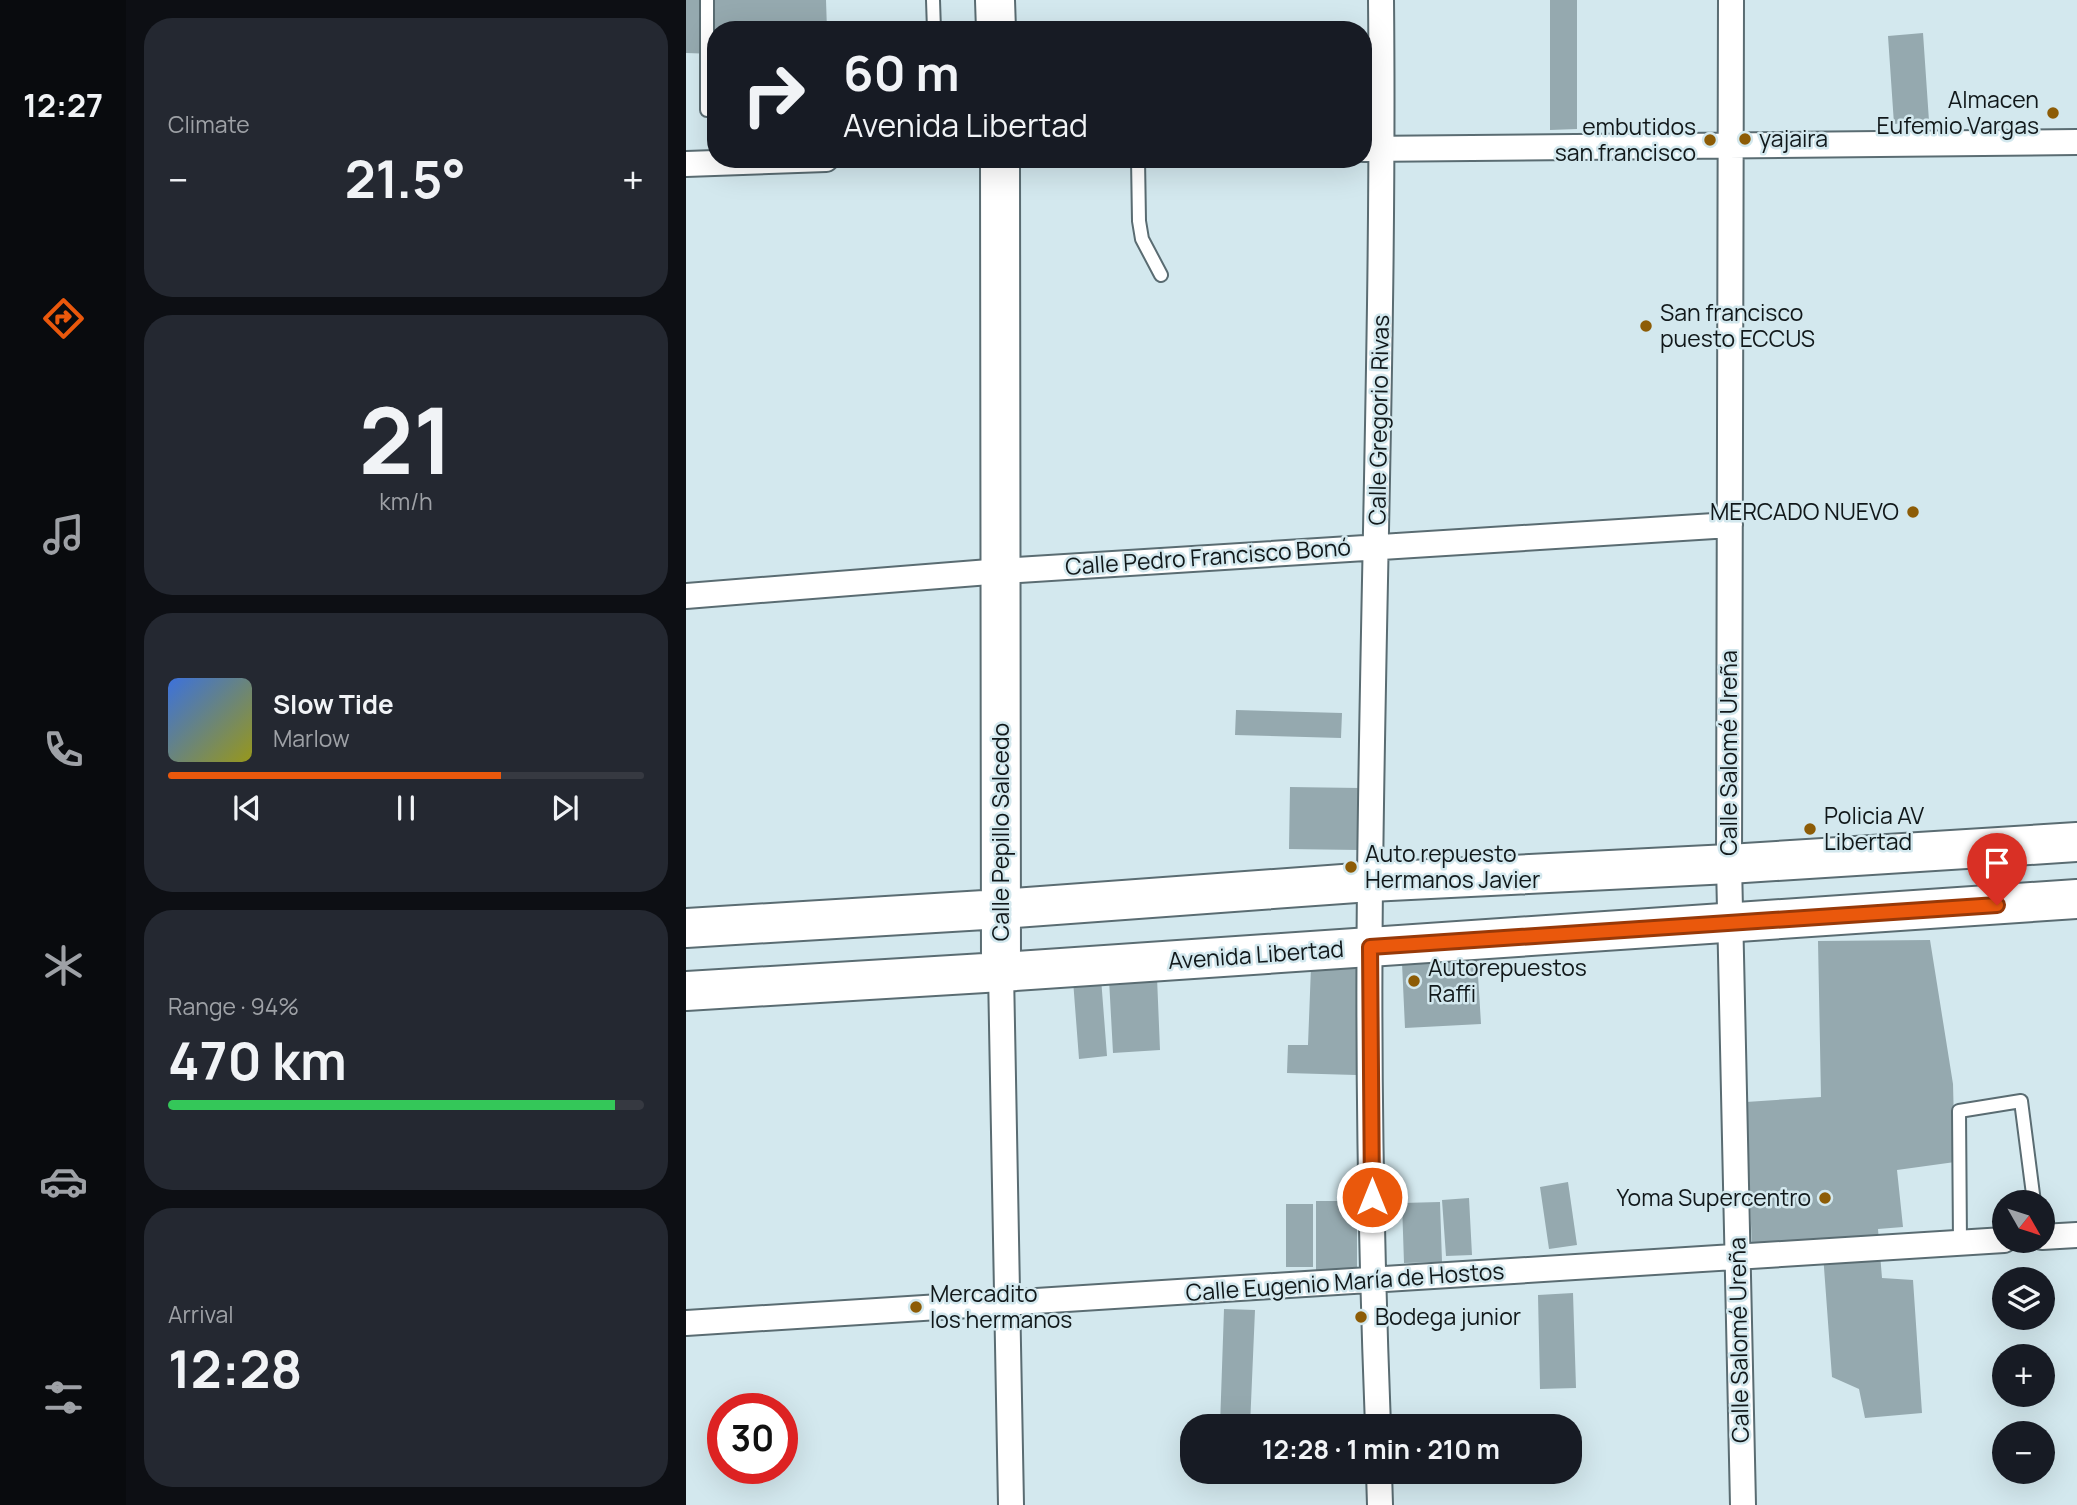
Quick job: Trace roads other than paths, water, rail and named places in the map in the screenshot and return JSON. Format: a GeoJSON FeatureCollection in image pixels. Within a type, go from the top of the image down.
{"type":"FeatureCollection","features":[{"type":"Feature","properties":{"kind":"main road"},"geometry":{"type":"LineString","coordinates":[[995,0],[996,21]]}},
{"type":"Feature","properties":{"kind":"main road","name":"Calle Pepillo Salcedo"},"geometry":{"type":"LineString","coordinates":[[1000,168],[1001,972]]}},
{"type":"Feature","properties":{"kind":"main road"},"geometry":{"type":"LineString","coordinates":[[686,928],[1001,909],[1370,882],[1729,864],[2077,842]]}},
{"type":"Feature","properties":{"kind":"main road","name":"Avenida Libertad"},"geometry":{"type":"LineString","coordinates":[[686,991],[2077,899]]}},
{"type":"Feature","properties":{"kind":"street","name":"Calle Gregorio Rivas"},"geometry":{"type":"LineString","coordinates":[[1370,947],[1377,546],[1373,149],[1381,0]]}},
{"type":"Feature","properties":{"kind":"street","name":"Calle Salomé Ureña"},"geometry":{"type":"LineString","coordinates":[[1731,0],[1729,924],[1743,1505]]}},
{"type":"Feature","properties":{"kind":"street"},"geometry":{"type":"LineString","coordinates":[[1373,149],[2077,142]]}},
{"type":"Feature","properties":{"kind":"street"},"geometry":{"type":"LineString","coordinates":[[686,164],[707,163]]}},
{"type":"Feature","properties":{"kind":"street","name":"Calle Pedro Francisco Bonó"},"geometry":{"type":"LineString","coordinates":[[686,596],[1002,571],[1730,525]]}},
{"type":"Feature","properties":{"kind":"street"},"geometry":{"type":"LineString","coordinates":[[1370,947],[1373,1280],[1378,1414]]}},
{"type":"Feature","properties":{"kind":"street","name":"Calle Pepillo Salcedo"},"geometry":{"type":"LineString","coordinates":[[1001,972],[1011,1505]]}},
{"type":"Feature","properties":{"kind":"street"},"geometry":{"type":"LineString","coordinates":[[2055,1236],[2077,1235]]}},
{"type":"Feature","properties":{"kind":"street","name":"Calle Eugenio María de Hostos"},"geometry":{"type":"LineString","coordinates":[[686,1323],[1992,1241]]}},
{"type":"Feature","properties":{"kind":"street"},"geometry":{"type":"LineString","coordinates":[[1379,1484],[1380,1505]]}},
{"type":"Feature","properties":{"kind":"lane"},"geometry":{"type":"LineString","coordinates":[[707,0],[707,110]]}},
{"type":"Feature","properties":{"kind":"lane"},"geometry":{"type":"LineString","coordinates":[[933,0],[934,21]]}},
{"type":"Feature","properties":{"kind":"lane"},"geometry":{"type":"LineString","coordinates":[[1138,168],[1142,239],[1161,275]]}},
{"type":"Feature","properties":{"kind":"lane"},"geometry":{"type":"LineString","coordinates":[[1960,1243],[1959,1111],[2021,1101],[2032,1190]]}},
{"type":"Feature","properties":{"kind":"place","name":"Almacen Eufemio Vargas"},"geometry":{"type":"Point","coordinates":[2053,113]}},
{"type":"Feature","properties":{"kind":"place","name":"yajaira"},"geometry":{"type":"Point","coordinates":[1745,139]}},
{"type":"Feature","properties":{"kind":"place","name":"embutidos san francisco"},"geometry":{"type":"Point","coordinates":[1710,140]}},
{"type":"Feature","properties":{"kind":"place","name":"San francisco puesto ECCUS"},"geometry":{"type":"Point","coordinates":[1646,326]}},
{"type":"Feature","properties":{"kind":"place","name":"MERCADO NUEVO"},"geometry":{"type":"Point","coordinates":[1913,512]}},
{"type":"Feature","properties":{"kind":"place","name":"Policia AV Libertad"},"geometry":{"type":"Point","coordinates":[1810,829]}},
{"type":"Feature","properties":{"kind":"place","name":"Auto repuesto Hermanos Javier"},"geometry":{"type":"Point","coordinates":[1351,867]}},
{"type":"Feature","properties":{"kind":"place","name":"Autorepuestos Raffi"},"geometry":{"type":"Point","coordinates":[1414,981]}},
{"type":"Feature","properties":{"kind":"place","name":"Yoma Supercentro"},"geometry":{"type":"Point","coordinates":[1825,1198]}},
{"type":"Feature","properties":{"kind":"place","name":"Mercadito los hermanos"},"geometry":{"type":"Point","coordinates":[916,1307]}},
{"type":"Feature","properties":{"kind":"place","name":"Bodega junior"},"geometry":{"type":"Point","coordinates":[1361,1317]}}]}
